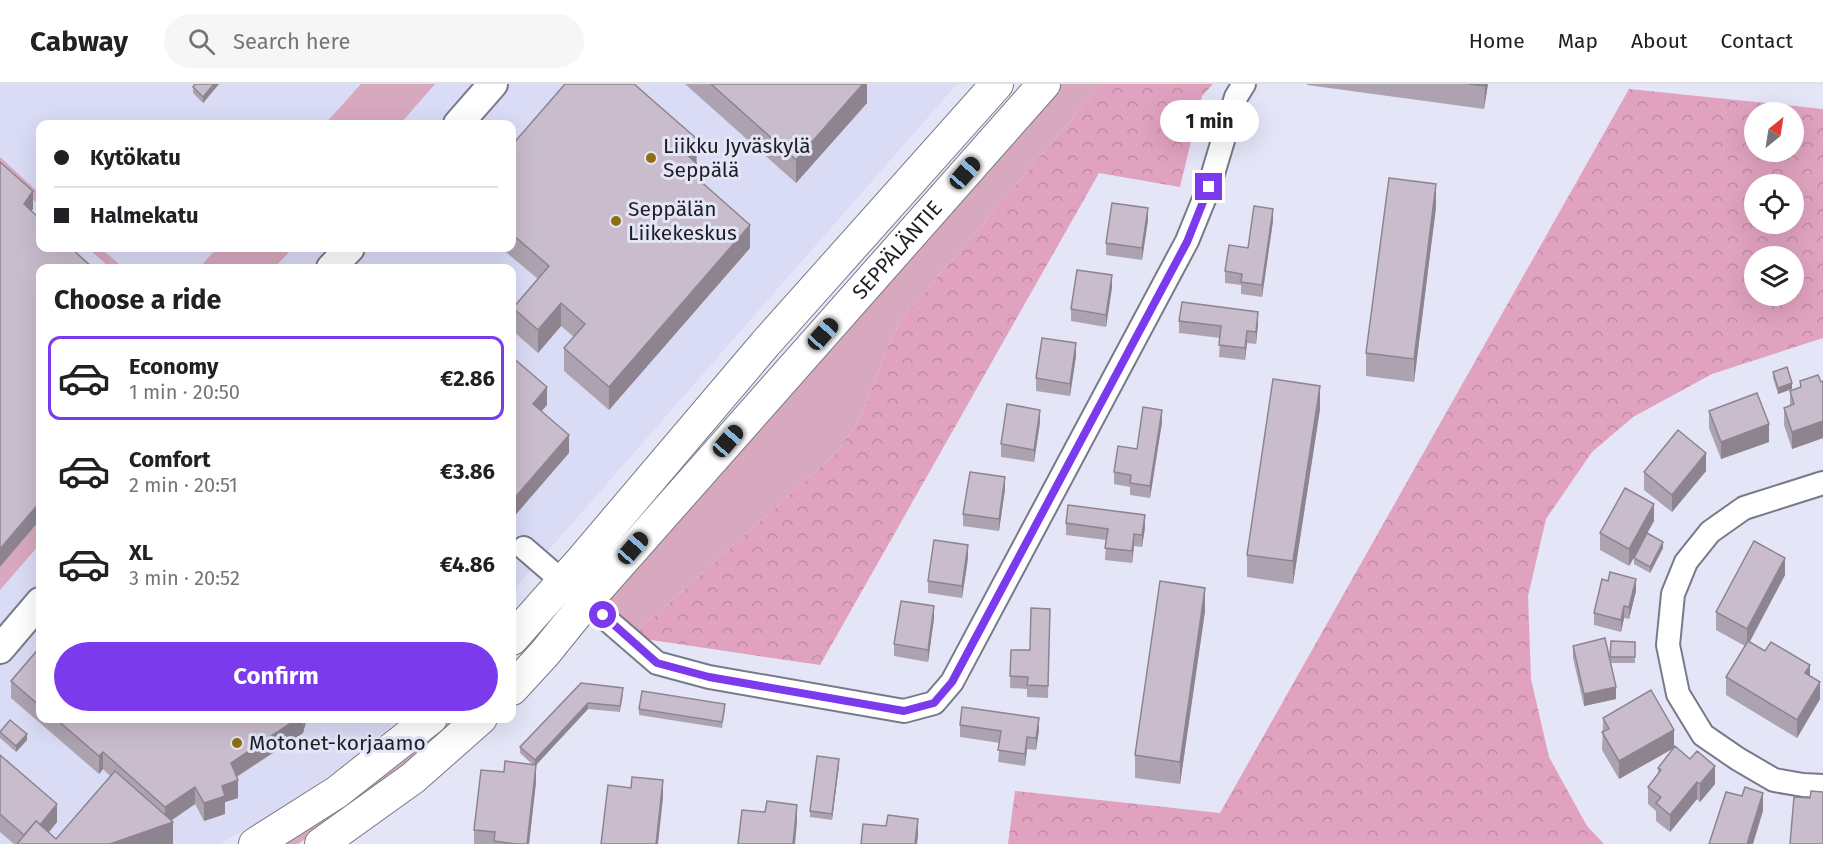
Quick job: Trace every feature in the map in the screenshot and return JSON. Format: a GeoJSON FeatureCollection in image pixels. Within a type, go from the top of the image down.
{"type":"FeatureCollection","features":[{"type":"Feature","properties":{"kind":"main road","name":"SEPPÄLÄNTIE"},"geometry":{"type":"LineString","coordinates":[[516,634],[765,344],[997,84]]}},
{"type":"Feature","properties":{"kind":"main road","name":"SEPPÄLÄNTIE"},"geometry":{"type":"LineString","coordinates":[[516,685],[587,601],[1044,84]]}},
{"type":"Feature","properties":{"kind":"main road"},"geometry":{"type":"LineString","coordinates":[[255,844],[337,792],[425,723]]}},
{"type":"Feature","properties":{"kind":"main road"},"geometry":{"type":"LineString","coordinates":[[321,844],[413,778],[475,723]]}},
{"type":"Feature","properties":{"kind":"street"},"geometry":{"type":"LineString","coordinates":[[462,120],[493,84]]}},
{"type":"Feature","properties":{"kind":"street"},"geometry":{"type":"LineString","coordinates":[[524,548],[657,663],[709,677],[904,711],[934,703],[952,682],[1187,242],[1209,187],[1236,97],[1244,84]]}},
{"type":"Feature","properties":{"kind":"street"},"geometry":{"type":"LineString","coordinates":[[335,264],[346,252]]}},
{"type":"Feature","properties":{"kind":"street"},"geometry":{"type":"LineString","coordinates":[[1823,483],[1744,508],[1710,532],[1686,562],[1673,594],[1668,645],[1678,694],[1703,735],[1774,780],[1823,786]]}},
{"type":"Feature","properties":{"kind":"street"},"geometry":{"type":"LineString","coordinates":[[0,649],[36,607]]}},
{"type":"Feature","properties":{"kind":"shaded area"},"geometry":{"type":"Polygon","coordinates":[[[0,84],[957,84],[516,587],[516,264],[36,264],[36,723],[394,723],[361,753],[281,809],[220,844],[0,844],[0,84]]]}},
{"type":"Feature","properties":{"kind":"shaded area"},"geometry":{"type":"Polygon","coordinates":[[[361,84],[435,84],[404,120],[329,120],[361,84]]]}},
{"type":"Feature","properties":{"kind":"shaded area"},"geometry":{"type":"Polygon","coordinates":[[[1059,84],[1102,84],[901,320],[887,349],[860,419],[836,453],[631,637],[603,610],[613,592],[638,568],[1059,84]]]}},
{"type":"Feature","properties":{"kind":"shaded area"},"geometry":{"type":"Polygon","coordinates":[[[0,157],[36,190],[36,202],[0,168],[0,157]]]}},
{"type":"Feature","properties":{"kind":"shaded area"},"geometry":{"type":"Polygon","coordinates":[[[92,252],[105,252],[119,264],[106,264],[92,252]]]}},
{"type":"Feature","properties":{"kind":"shaded area"},"geometry":{"type":"Polygon","coordinates":[[[213,252],[289,252],[278,264],[203,264],[213,252]]]}},
{"type":"Feature","properties":{"kind":"shaded area"},"geometry":{"type":"Polygon","coordinates":[[[36,525],[36,549],[0,590],[0,567],[36,525]]]}},
{"type":"Feature","properties":{"kind":"shaded area"},"geometry":{"type":"Polygon","coordinates":[[[445,723],[460,723],[342,814],[298,844],[275,844],[402,759],[445,723]]]}},
{"type":"Feature","properties":{"kind":"green space"},"geometry":{"type":"Polygon","coordinates":[[[1102,84],[1213,84],[1202,96],[1180,187],[1099,173],[820,665],[631,637],[836,453],[860,419],[887,349],[901,320],[1102,84]]]}},
{"type":"Feature","properties":{"kind":"green space"},"geometry":{"type":"Polygon","coordinates":[[[1629,89],[1755,102],[1744,102],[1744,162],[1804,162],[1804,107],[1823,109],[1823,338],[1712,374],[1633,417],[1592,452],[1546,519],[1528,596],[1531,679],[1549,757],[1587,826],[1604,844],[1008,844],[1015,791],[1220,813],[1629,89]]]}},
{"type":"Feature","properties":{"kind":"building"},"geometry":{"type":"Polygon","coordinates":[[[195,84],[214,84],[203,97],[193,87],[195,84]]]}},
{"type":"Feature","properties":{"kind":"building","name":"Seppälän Liikekeskus"},"geometry":{"type":"Polygon","coordinates":[[[565,84],[634,84],[697,139],[685,153],[696,163],[689,171],[750,225],[609,387],[564,348],[585,324],[561,303],[538,330],[516,311],[516,304],[549,266],[516,237],[516,140],[565,84]]]}},
{"type":"Feature","properties":{"kind":"building"},"geometry":{"type":"Polygon","coordinates":[[[711,84],[863,84],[796,160],[711,84]]]}},
{"type":"Feature","properties":{"kind":"building"},"geometry":{"type":"Polygon","coordinates":[[[0,162],[33,191],[24,204],[36,215],[36,252],[75,252],[89,264],[36,264],[36,507],[0,549],[0,162]]]}},
{"type":"Feature","properties":{"kind":"building"},"geometry":{"type":"Polygon","coordinates":[[[1389,178],[1436,184],[1414,359],[1366,353],[1389,178]]]}},
{"type":"Feature","properties":{"kind":"building"},"geometry":{"type":"Polygon","coordinates":[[[1112,203],[1148,208],[1142,248],[1106,243],[1112,203]]]}},
{"type":"Feature","properties":{"kind":"building"},"geometry":{"type":"Polygon","coordinates":[[[1254,206],[1273,209],[1262,285],[1241,282],[1242,274],[1225,271],[1229,245],[1248,248],[1254,206]]]}},
{"type":"Feature","properties":{"kind":"building"},"geometry":{"type":"Polygon","coordinates":[[[1077,270],[1112,275],[1106,315],[1071,309],[1077,270]]]}},
{"type":"Feature","properties":{"kind":"building"},"geometry":{"type":"Polygon","coordinates":[[[1182,302],[1258,312],[1256,332],[1247,331],[1245,348],[1219,345],[1221,326],[1179,321],[1182,302]]]}},
{"type":"Feature","properties":{"kind":"building"},"geometry":{"type":"Polygon","coordinates":[[[1042,338],[1076,343],[1070,384],[1036,378],[1042,338]]]}},
{"type":"Feature","properties":{"kind":"building"},"geometry":{"type":"Polygon","coordinates":[[[516,360],[547,387],[533,404],[569,435],[516,496],[516,360]]]}},
{"type":"Feature","properties":{"kind":"building"},"geometry":{"type":"Polygon","coordinates":[[[1787,367],[1792,383],[1778,388],[1773,372],[1787,367]]]}},
{"type":"Feature","properties":{"kind":"building"},"geometry":{"type":"Polygon","coordinates":[[[1818,375],[1821,382],[1823,381],[1823,421],[1792,432],[1784,408],[1794,404],[1790,391],[1801,387],[1800,381],[1818,375]]]}},
{"type":"Feature","properties":{"kind":"building"},"geometry":{"type":"Polygon","coordinates":[[[1273,379],[1320,386],[1293,561],[1247,555],[1273,379]]]}},
{"type":"Feature","properties":{"kind":"building"},"geometry":{"type":"Polygon","coordinates":[[[1757,393],[1769,424],[1721,442],[1709,411],[1757,393]]]}},
{"type":"Feature","properties":{"kind":"building"},"geometry":{"type":"Polygon","coordinates":[[[1007,404],[1040,410],[1034,450],[1001,444],[1007,404]]]}},
{"type":"Feature","properties":{"kind":"building"},"geometry":{"type":"Polygon","coordinates":[[[1143,407],[1162,410],[1150,486],[1130,483],[1131,475],[1114,472],[1118,446],[1137,449],[1143,407]]]}},
{"type":"Feature","properties":{"kind":"building"},"geometry":{"type":"Polygon","coordinates":[[[1678,430],[1706,453],[1672,495],[1644,472],[1678,430]]]}},
{"type":"Feature","properties":{"kind":"building"},"geometry":{"type":"Polygon","coordinates":[[[970,472],[1005,477],[999,519],[963,514],[970,472]]]}},
{"type":"Feature","properties":{"kind":"building"},"geometry":{"type":"Polygon","coordinates":[[[1625,488],[1654,504],[1629,549],[1600,533],[1625,488]]]}},
{"type":"Feature","properties":{"kind":"building"},"geometry":{"type":"Polygon","coordinates":[[[1068,505],[1145,515],[1142,535],[1134,534],[1132,551],[1105,548],[1108,529],[1066,523],[1068,505]]]}},
{"type":"Feature","properties":{"kind":"building"},"geometry":{"type":"Polygon","coordinates":[[[1647,533],[1663,542],[1650,567],[1634,558],[1647,533]]]}},
{"type":"Feature","properties":{"kind":"building"},"geometry":{"type":"Polygon","coordinates":[[[934,540],[968,545],[962,586],[928,581],[934,540]]]}},
{"type":"Feature","properties":{"kind":"building"},"geometry":{"type":"Polygon","coordinates":[[[1754,541],[1785,558],[1747,629],[1716,612],[1754,541]]]}},
{"type":"Feature","properties":{"kind":"building"},"geometry":{"type":"Polygon","coordinates":[[[1610,572],[1636,579],[1629,607],[1624,606],[1621,620],[1594,613],[1602,579],[1608,581],[1610,572]]]}},
{"type":"Feature","properties":{"kind":"building"},"geometry":{"type":"Polygon","coordinates":[[[1160,581],[1205,588],[1180,762],[1135,755],[1160,581]]]}},
{"type":"Feature","properties":{"kind":"building"},"geometry":{"type":"Polygon","coordinates":[[[901,601],[934,606],[928,650],[894,644],[901,601]]]}},
{"type":"Feature","properties":{"kind":"building"},"geometry":{"type":"Polygon","coordinates":[[[1031,608],[1050,609],[1048,686],[1027,685],[1028,677],[1010,676],[1011,650],[1030,650],[1031,608]]]}},
{"type":"Feature","properties":{"kind":"building"},"geometry":{"type":"Polygon","coordinates":[[[1605,638],[1616,687],[1584,694],[1573,646],[1605,638]]]}},
{"type":"Feature","properties":{"kind":"building"},"geometry":{"type":"Polygon","coordinates":[[[1611,641],[1635,642],[1635,657],[1610,657],[1611,641]]]}},
{"type":"Feature","properties":{"kind":"building"},"geometry":{"type":"Polygon","coordinates":[[[1748,641],[1765,651],[1771,642],[1810,665],[1805,673],[1820,682],[1797,720],[1726,677],[1748,641]]]}},
{"type":"Feature","properties":{"kind":"building"},"geometry":{"type":"Polygon","coordinates":[[[36,652],[36,703],[11,681],[36,652]]]}},
{"type":"Feature","properties":{"kind":"building"},"geometry":{"type":"Polygon","coordinates":[[[581,683],[623,688],[620,706],[588,703],[535,760],[520,747],[581,683]]]}},
{"type":"Feature","properties":{"kind":"building"},"geometry":{"type":"Polygon","coordinates":[[[1651,690],[1674,730],[1619,761],[1602,732],[1609,729],[1603,718],[1651,690]]]}},
{"type":"Feature","properties":{"kind":"building"},"geometry":{"type":"Polygon","coordinates":[[[642,691],[725,704],[722,722],[639,709],[642,691]]]}},
{"type":"Feature","properties":{"kind":"building"},"geometry":{"type":"Polygon","coordinates":[[[962,707],[1039,718],[1036,738],[1027,737],[1025,754],[998,750],[1001,731],[960,725],[962,707]]]}},
{"type":"Feature","properties":{"kind":"building"},"geometry":{"type":"Polygon","coordinates":[[[10,720],[27,734],[16,746],[0,732],[10,720]]]}},
{"type":"Feature","properties":{"kind":"building"},"geometry":{"type":"Polygon","coordinates":[[[61,723],[291,723],[231,763],[238,780],[222,786],[225,796],[204,803],[195,787],[165,807],[103,752],[99,756],[61,723]]]}},
{"type":"Feature","properties":{"kind":"building"},"geometry":{"type":"Polygon","coordinates":[[[1675,746],[1690,759],[1697,751],[1715,766],[1700,784],[1697,782],[1670,815],[1656,803],[1661,797],[1648,787],[1661,770],[1658,768],[1675,746]]]}},
{"type":"Feature","properties":{"kind":"building"},"geometry":{"type":"Polygon","coordinates":[[[0,755],[57,804],[40,825],[36,821],[24,835],[0,814],[0,755]]]}},
{"type":"Feature","properties":{"kind":"building"},"geometry":{"type":"Polygon","coordinates":[[[817,756],[839,759],[832,814],[810,811],[817,756]]]}},
{"type":"Feature","properties":{"kind":"building"},"geometry":{"type":"Polygon","coordinates":[[[505,761],[536,765],[527,844],[494,841],[495,832],[474,830],[481,770],[504,772],[505,761]]]}},
{"type":"Feature","properties":{"kind":"building"},"geometry":{"type":"Polygon","coordinates":[[[115,771],[173,822],[110,844],[17,844],[36,821],[56,839],[115,771]]]}},
{"type":"Feature","properties":{"kind":"building"},"geometry":{"type":"Polygon","coordinates":[[[632,777],[663,780],[656,844],[601,844],[608,785],[631,788],[632,777]]]}},
{"type":"Feature","properties":{"kind":"building"},"geometry":{"type":"Polygon","coordinates":[[[1745,787],[1763,793],[1747,844],[1709,844],[1726,792],[1742,796],[1745,787]]]}},
{"type":"Feature","properties":{"kind":"building"},"geometry":{"type":"Polygon","coordinates":[[[1811,791],[1823,792],[1823,844],[1790,844],[1794,797],[1810,798],[1811,791]]]}},
{"type":"Feature","properties":{"kind":"building"},"geometry":{"type":"Polygon","coordinates":[[[767,801],[797,805],[793,844],[738,844],[742,810],[765,812],[767,801]]]}},
{"type":"Feature","properties":{"kind":"building"},"geometry":{"type":"Polygon","coordinates":[[[888,815],[918,819],[915,844],[861,844],[863,824],[886,826],[888,815]]]}},
{"type":"Feature","properties":{"kind":"place","name":"Liikku Jyväskylä Seppälä"},"geometry":{"type":"Point","coordinates":[651,158]}},
{"type":"Feature","properties":{"kind":"place","name":"Seppälän Liikekeskus"},"geometry":{"type":"Point","coordinates":[616,221]}},
{"type":"Feature","properties":{"kind":"place","name":"Motonet-korjaamo"},"geometry":{"type":"Point","coordinates":[237,743]}},
{"type":"Feature","properties":{"kind":"route"},"geometry":{"type":"LineString","coordinates":[[603,615],[657,663],[709,677],[904,711],[934,703],[952,682],[1187,242],[1209,187]]}}]}
